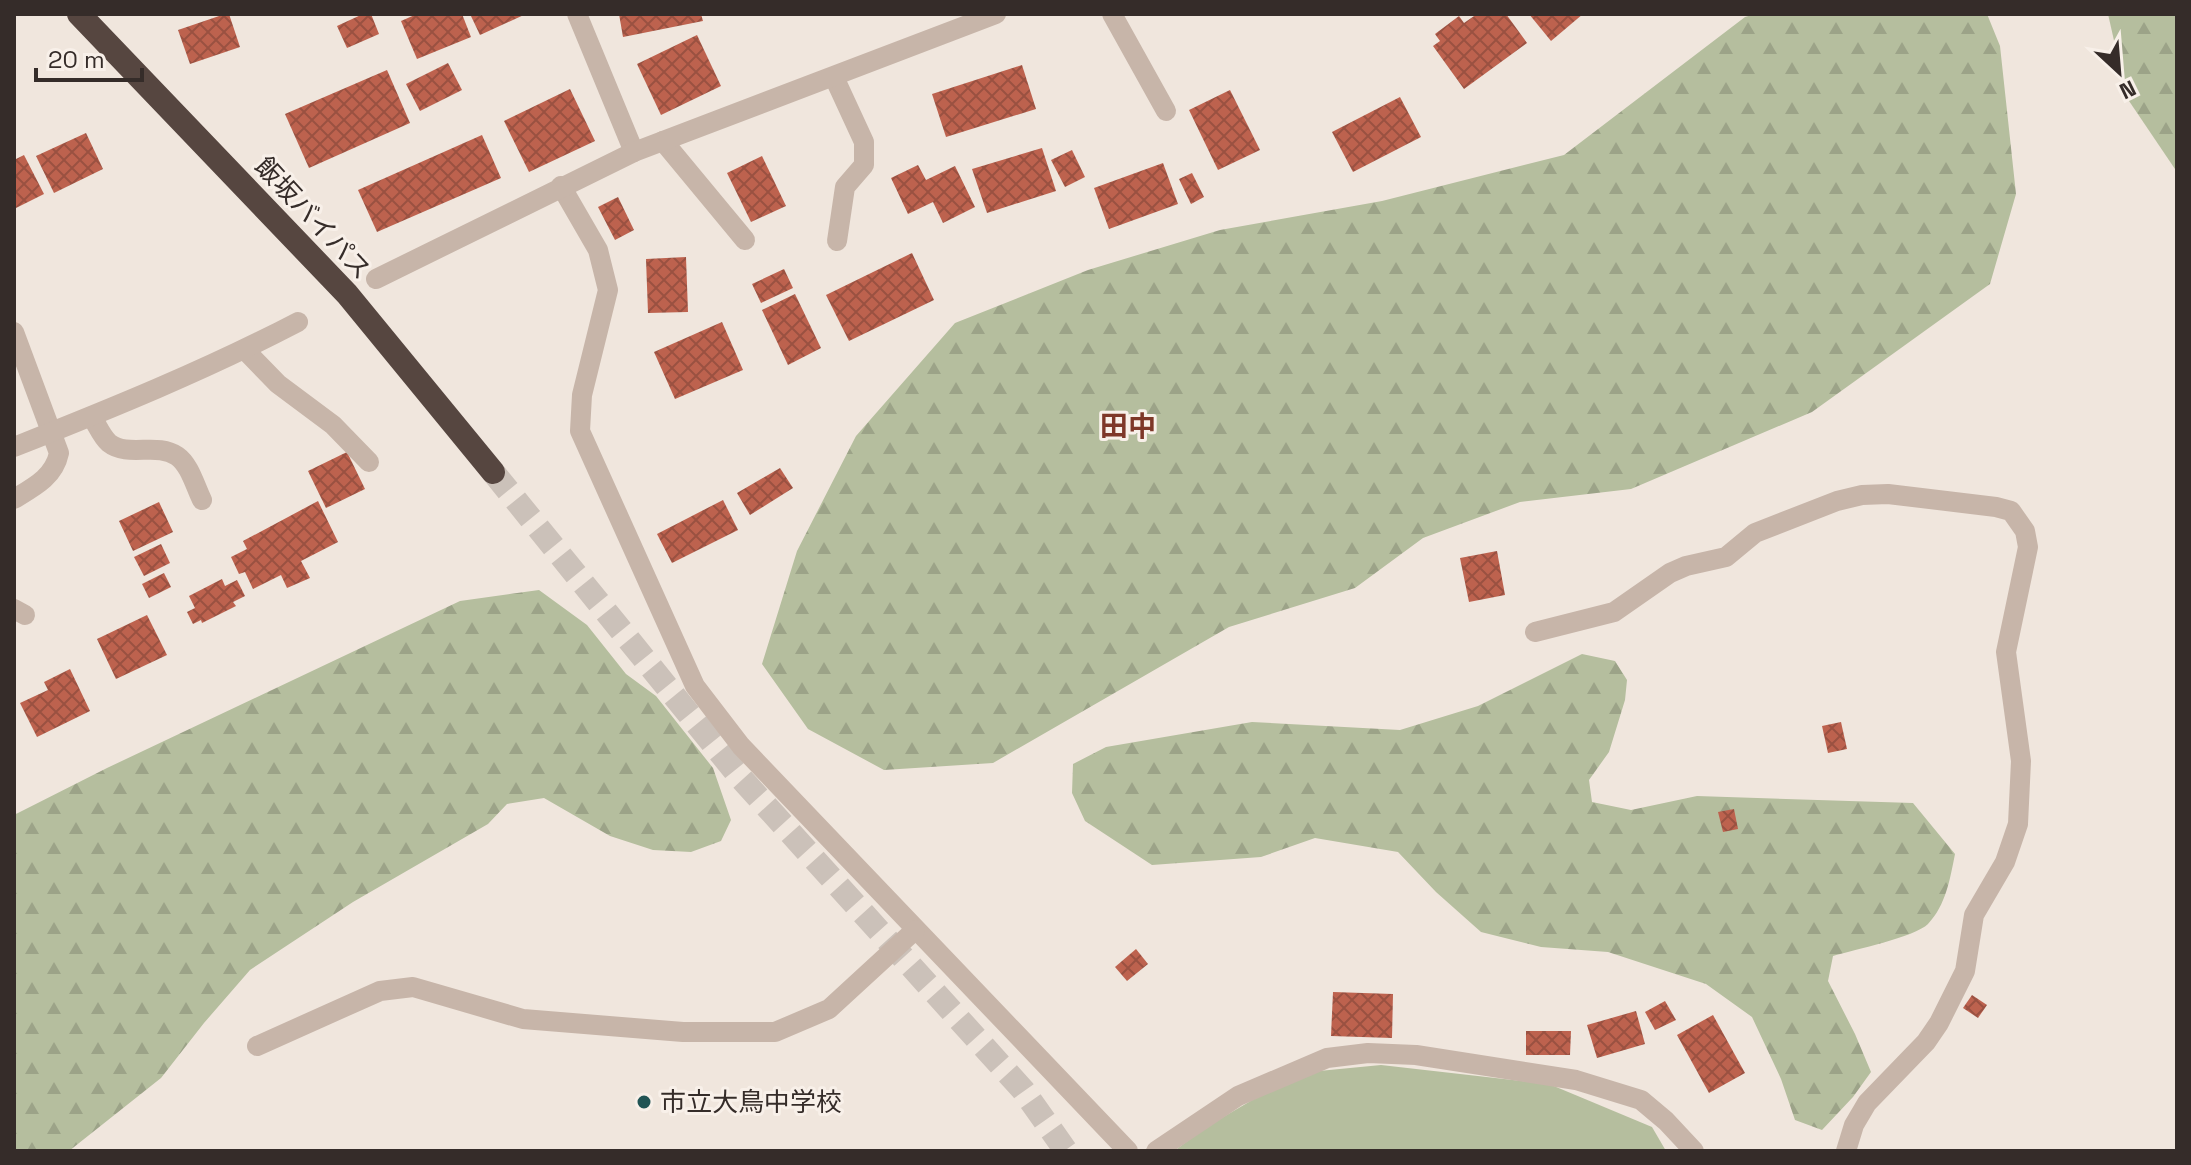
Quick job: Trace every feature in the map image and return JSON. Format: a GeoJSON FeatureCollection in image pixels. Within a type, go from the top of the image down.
{"type":"FeatureCollection","features":[{"type":"Feature","properties":{"kind":"highway","name":"飯坂バイパス"},"geometry":{"type":"LineString","coordinates":[[79,14],[347,294],[493,472]]}},
{"type":"Feature","properties":{"kind":"street"},"geometry":{"type":"LineString","coordinates":[[577,14],[634,152]]}},
{"type":"Feature","properties":{"kind":"street"},"geometry":{"type":"LineString","coordinates":[[376,279],[634,152],[996,14]]}},
{"type":"Feature","properties":{"kind":"street"},"geometry":{"type":"LineString","coordinates":[[1112,14],[1166,111]]}},
{"type":"Feature","properties":{"kind":"street"},"geometry":{"type":"LineString","coordinates":[[834,77],[864,142],[864,165],[845,187],[837,241]]}},
{"type":"Feature","properties":{"kind":"street"},"geometry":{"type":"LineString","coordinates":[[663,141],[745,240]]}},
{"type":"Feature","properties":{"kind":"street"},"geometry":{"type":"LineString","coordinates":[[561,186],[598,250],[608,290],[582,395],[580,431],[695,686],[741,746],[1128,1151]]}},
{"type":"Feature","properties":{"kind":"street"},"geometry":{"type":"LineString","coordinates":[[14,447],[92,417],[245,350],[298,322]]}},
{"type":"Feature","properties":{"kind":"street"},"geometry":{"type":"LineString","coordinates":[[14,332],[59,453],[56,466],[44,480],[14,499]]}},
{"type":"Feature","properties":{"kind":"street"},"geometry":{"type":"LineString","coordinates":[[245,350],[278,384],[333,425],[369,462]]}},
{"type":"Feature","properties":{"kind":"street"},"geometry":{"type":"LineString","coordinates":[[92,417],[110,444],[127,449],[165,450],[178,457],[202,500]]}},
{"type":"Feature","properties":{"kind":"street"},"geometry":{"type":"LineString","coordinates":[[1535,632],[1614,612],[1670,573],[1726,557],[1755,533],[1775,523],[1862,495],[1888,494],[1996,507],[2011,511],[2025,531],[2028,547],[2026,563],[2006,652],[2021,761],[2018,824],[2005,862],[1974,915],[1965,971],[1945,1012],[1926,1042],[1867,1103],[1854,1125],[1846,1151]]}},
{"type":"Feature","properties":{"kind":"street"},"geometry":{"type":"LineString","coordinates":[[257,1046],[380,991],[413,987],[523,1019],[683,1032],[775,1032],[829,1009],[915,930]]}},
{"type":"Feature","properties":{"kind":"street"},"geometry":{"type":"LineString","coordinates":[[1156,1151],[1238,1096],[1277,1077],[1327,1058],[1368,1053],[1416,1055],[1576,1080],[1641,1100],[1694,1151]]}},
{"type":"Feature","properties":{"kind":"green space"},"geometry":{"type":"Polygon","coordinates":[[[1755,14],[1987,14],[2000,46],[2016,194],[1990,284],[1812,412],[1631,489],[1520,502],[1423,538],[1355,588],[1229,627],[993,763],[884,770],[808,729],[762,664],[797,551],[856,436],[955,323],[1088,270],[1220,230],[1382,201],[1564,155],[1745,17],[1755,14]]]}},
{"type":"Feature","properties":{"kind":"green space"},"geometry":{"type":"Polygon","coordinates":[[[2108,14],[2177,14],[2177,172],[2127,98],[2108,14]]]}},
{"type":"Feature","properties":{"kind":"green space"},"geometry":{"type":"Polygon","coordinates":[[[539,590],[587,625],[626,674],[656,696],[713,768],[731,820],[721,841],[691,852],[653,850],[610,836],[544,798],[507,804],[488,824],[353,902],[250,970],[161,1078],[69,1151],[14,1151],[14,815],[460,601],[539,590]]]}},
{"type":"Feature","properties":{"kind":"green space"},"geometry":{"type":"Polygon","coordinates":[[[1582,654],[1615,661],[1627,680],[1625,700],[1609,752],[1589,780],[1592,802],[1631,810],[1697,796],[1913,803],[1955,854],[1943,900],[1928,924],[1898,938],[1833,956],[1828,981],[1871,1072],[1822,1130],[1795,1120],[1781,1079],[1752,1017],[1706,984],[1608,952],[1541,947],[1481,932],[1436,892],[1398,852],[1315,838],[1261,857],[1152,865],[1085,821],[1072,793],[1073,764],[1106,747],[1252,722],[1400,730],[1478,706],[1582,654]]]}},
{"type":"Feature","properties":{"kind":"green space"},"geometry":{"type":"Polygon","coordinates":[[[1381,1065],[1549,1084],[1652,1127],[1666,1151],[1174,1151],[1208,1126],[1254,1099],[1319,1071],[1381,1065]]]}},
{"type":"Feature","properties":{"kind":"building"},"geometry":{"type":"Polygon","coordinates":[[[229,14],[240,47],[190,64],[178,30],[229,14]]]}},
{"type":"Feature","properties":{"kind":"building"},"geometry":{"type":"Polygon","coordinates":[[[363,14],[371,14],[379,34],[347,48],[337,26],[363,14]]]}},
{"type":"Feature","properties":{"kind":"building"},"geometry":{"type":"Polygon","coordinates":[[[417,14],[462,14],[471,37],[417,59],[401,21],[417,14]]]}},
{"type":"Feature","properties":{"kind":"building"},"geometry":{"type":"Polygon","coordinates":[[[470,14],[526,14],[480,35],[470,14]]]}},
{"type":"Feature","properties":{"kind":"building"},"geometry":{"type":"Polygon","coordinates":[[[619,14],[701,14],[703,21],[623,37],[619,14]]]}},
{"type":"Feature","properties":{"kind":"building"},"geometry":{"type":"Polygon","coordinates":[[[1477,14],[1506,14],[1527,43],[1464,89],[1433,46],[1440,41],[1435,34],[1459,16],[1464,23],[1477,14]]]}},
{"type":"Feature","properties":{"kind":"building"},"geometry":{"type":"Polygon","coordinates":[[[1529,14],[1583,14],[1551,41],[1529,14]]]}},
{"type":"Feature","properties":{"kind":"building"},"geometry":{"type":"Polygon","coordinates":[[[697,35],[721,86],[661,115],[637,64],[697,35]]]}},
{"type":"Feature","properties":{"kind":"building"},"geometry":{"type":"Polygon","coordinates":[[[448,63],[462,90],[420,111],[406,84],[448,63]]]}},
{"type":"Feature","properties":{"kind":"building"},"geometry":{"type":"Polygon","coordinates":[[[1022,65],[1036,109],[946,137],[932,94],[1022,65]]]}},
{"type":"Feature","properties":{"kind":"building"},"geometry":{"type":"Polygon","coordinates":[[[387,70],[410,123],[309,168],[285,114],[387,70]]]}},
{"type":"Feature","properties":{"kind":"building"},"geometry":{"type":"Polygon","coordinates":[[[570,89],[595,141],[529,172],[504,121],[570,89]]]}},
{"type":"Feature","properties":{"kind":"building"},"geometry":{"type":"Polygon","coordinates":[[[1230,90],[1260,150],[1218,170],[1189,110],[1230,90]]]}},
{"type":"Feature","properties":{"kind":"building"},"geometry":{"type":"Polygon","coordinates":[[[1400,97],[1421,137],[1353,172],[1332,132],[1400,97]]]}},
{"type":"Feature","properties":{"kind":"building"},"geometry":{"type":"Polygon","coordinates":[[[86,133],[103,169],[54,193],[36,156],[86,133]]]}},
{"type":"Feature","properties":{"kind":"building"},"geometry":{"type":"Polygon","coordinates":[[[482,135],[501,178],[377,232],[358,190],[482,135]]]}},
{"type":"Feature","properties":{"kind":"building"},"geometry":{"type":"Polygon","coordinates":[[[1042,148],[1056,191],[987,213],[972,169],[1042,148]]]}},
{"type":"Feature","properties":{"kind":"building"},"geometry":{"type":"Polygon","coordinates":[[[1072,150],[1085,177],[1065,187],[1051,160],[1072,150]]]}},
{"type":"Feature","properties":{"kind":"building"},"geometry":{"type":"Polygon","coordinates":[[[24,155],[44,194],[14,209],[14,160],[24,155]]]}},
{"type":"Feature","properties":{"kind":"building"},"geometry":{"type":"Polygon","coordinates":[[[762,156],[786,206],[751,222],[727,173],[762,156]]]}},
{"type":"Feature","properties":{"kind":"building"},"geometry":{"type":"Polygon","coordinates":[[[1163,163],[1178,204],[1109,229],[1094,188],[1163,163]]]}},
{"type":"Feature","properties":{"kind":"building"},"geometry":{"type":"Polygon","coordinates":[[[918,165],[926,180],[955,166],[975,207],[943,223],[933,202],[908,214],[891,178],[918,165]]]}},
{"type":"Feature","properties":{"kind":"building"},"geometry":{"type":"Polygon","coordinates":[[[1192,173],[1204,197],[1191,204],[1179,179],[1192,173]]]}},
{"type":"Feature","properties":{"kind":"building"},"geometry":{"type":"Polygon","coordinates":[[[618,197],[634,230],[615,240],[598,207],[618,197]]]}},
{"type":"Feature","properties":{"kind":"building"},"geometry":{"type":"Polygon","coordinates":[[[912,253],[934,300],[849,341],[826,295],[912,253]]]}},
{"type":"Feature","properties":{"kind":"building"},"geometry":{"type":"Polygon","coordinates":[[[686,257],[688,312],[648,313],[646,259],[686,257]]]}},
{"type":"Feature","properties":{"kind":"building"},"geometry":{"type":"Polygon","coordinates":[[[784,269],[793,288],[761,303],[752,284],[784,269]]]}},
{"type":"Feature","properties":{"kind":"building"},"geometry":{"type":"Polygon","coordinates":[[[795,294],[821,348],[788,365],[762,310],[795,294]]]}},
{"type":"Feature","properties":{"kind":"building"},"geometry":{"type":"Polygon","coordinates":[[[722,322],[743,370],[675,399],[654,352],[722,322]]]}},
{"type":"Feature","properties":{"kind":"building"},"geometry":{"type":"Polygon","coordinates":[[[347,452],[365,489],[326,508],[308,471],[347,452]]]}},
{"type":"Feature","properties":{"kind":"building"},"geometry":{"type":"Polygon","coordinates":[[[780,468],[793,488],[750,515],[737,493],[780,468]]]}},
{"type":"Feature","properties":{"kind":"building"},"geometry":{"type":"Polygon","coordinates":[[[723,500],[738,530],[672,563],[657,534],[723,500]]]}},
{"type":"Feature","properties":{"kind":"building"},"geometry":{"type":"Polygon","coordinates":[[[318,501],[338,542],[301,561],[310,578],[287,588],[281,575],[253,589],[245,572],[239,574],[231,557],[247,549],[243,541],[318,501]]]}},
{"type":"Feature","properties":{"kind":"building"},"geometry":{"type":"Polygon","coordinates":[[[159,502],[173,532],[133,551],[119,521],[159,502]]]}},
{"type":"Feature","properties":{"kind":"building"},"geometry":{"type":"Polygon","coordinates":[[[161,544],[170,563],[144,576],[134,557],[161,544]]]}},
{"type":"Feature","properties":{"kind":"building"},"geometry":{"type":"Polygon","coordinates":[[[1497,551],[1505,595],[1469,602],[1460,558],[1497,551]]]}},
{"type":"Feature","properties":{"kind":"building"},"geometry":{"type":"Polygon","coordinates":[[[164,573],[171,587],[149,598],[142,584],[164,573]]]}},
{"type":"Feature","properties":{"kind":"building"},"geometry":{"type":"Polygon","coordinates":[[[222,579],[225,586],[237,580],[245,596],[233,602],[236,606],[202,623],[201,620],[193,624],[187,612],[195,608],[189,596],[222,579]]]}},
{"type":"Feature","properties":{"kind":"building"},"geometry":{"type":"Polygon","coordinates":[[[147,615],[167,655],[116,679],[97,639],[147,615]]]}},
{"type":"Feature","properties":{"kind":"building"},"geometry":{"type":"Polygon","coordinates":[[[70,669],[90,711],[37,737],[20,703],[48,690],[44,682],[70,669]]]}},
{"type":"Feature","properties":{"kind":"building"},"geometry":{"type":"Polygon","coordinates":[[[1841,722],[1847,749],[1828,753],[1822,726],[1841,722]]]}},
{"type":"Feature","properties":{"kind":"building"},"geometry":{"type":"Polygon","coordinates":[[[1734,809],[1738,829],[1723,832],[1718,812],[1734,809]]]}},
{"type":"Feature","properties":{"kind":"building"},"geometry":{"type":"Polygon","coordinates":[[[1136,949],[1148,964],[1127,981],[1115,967],[1136,949]]]}},
{"type":"Feature","properties":{"kind":"building"},"geometry":{"type":"Polygon","coordinates":[[[1333,992],[1393,994],[1392,1038],[1331,1036],[1333,992]]]}},
{"type":"Feature","properties":{"kind":"building"},"geometry":{"type":"Polygon","coordinates":[[[1972,995],[1987,1005],[1978,1018],[1963,1008],[1972,995]]]}},
{"type":"Feature","properties":{"kind":"building"},"geometry":{"type":"Polygon","coordinates":[[[1665,1001],[1676,1020],[1655,1030],[1645,1012],[1665,1001]]]}},
{"type":"Feature","properties":{"kind":"building"},"geometry":{"type":"Polygon","coordinates":[[[1636,1011],[1645,1044],[1597,1058],[1587,1025],[1636,1011]]]}},
{"type":"Feature","properties":{"kind":"building"},"geometry":{"type":"Polygon","coordinates":[[[1713,1015],[1745,1073],[1709,1093],[1677,1035],[1713,1015]]]}},
{"type":"Feature","properties":{"kind":"building"},"geometry":{"type":"Polygon","coordinates":[[[1526,1031],[1571,1031],[1570,1055],[1526,1055],[1526,1031]]]}},
{"type":"Feature","properties":{"kind":"tunnel"},"geometry":{"type":"LineString","coordinates":[[493,472],[739,776],[1023,1090],[1066,1151]]}},
{"type":"Feature","properties":{"kind":"place","name":"市立大鳥中学校"},"geometry":{"type":"Point","coordinates":[644,1102]}},
{"type":"Feature","properties":{"kind":"district","name":"田中"},"geometry":{"type":"Point","coordinates":[1128,426]}}]}
